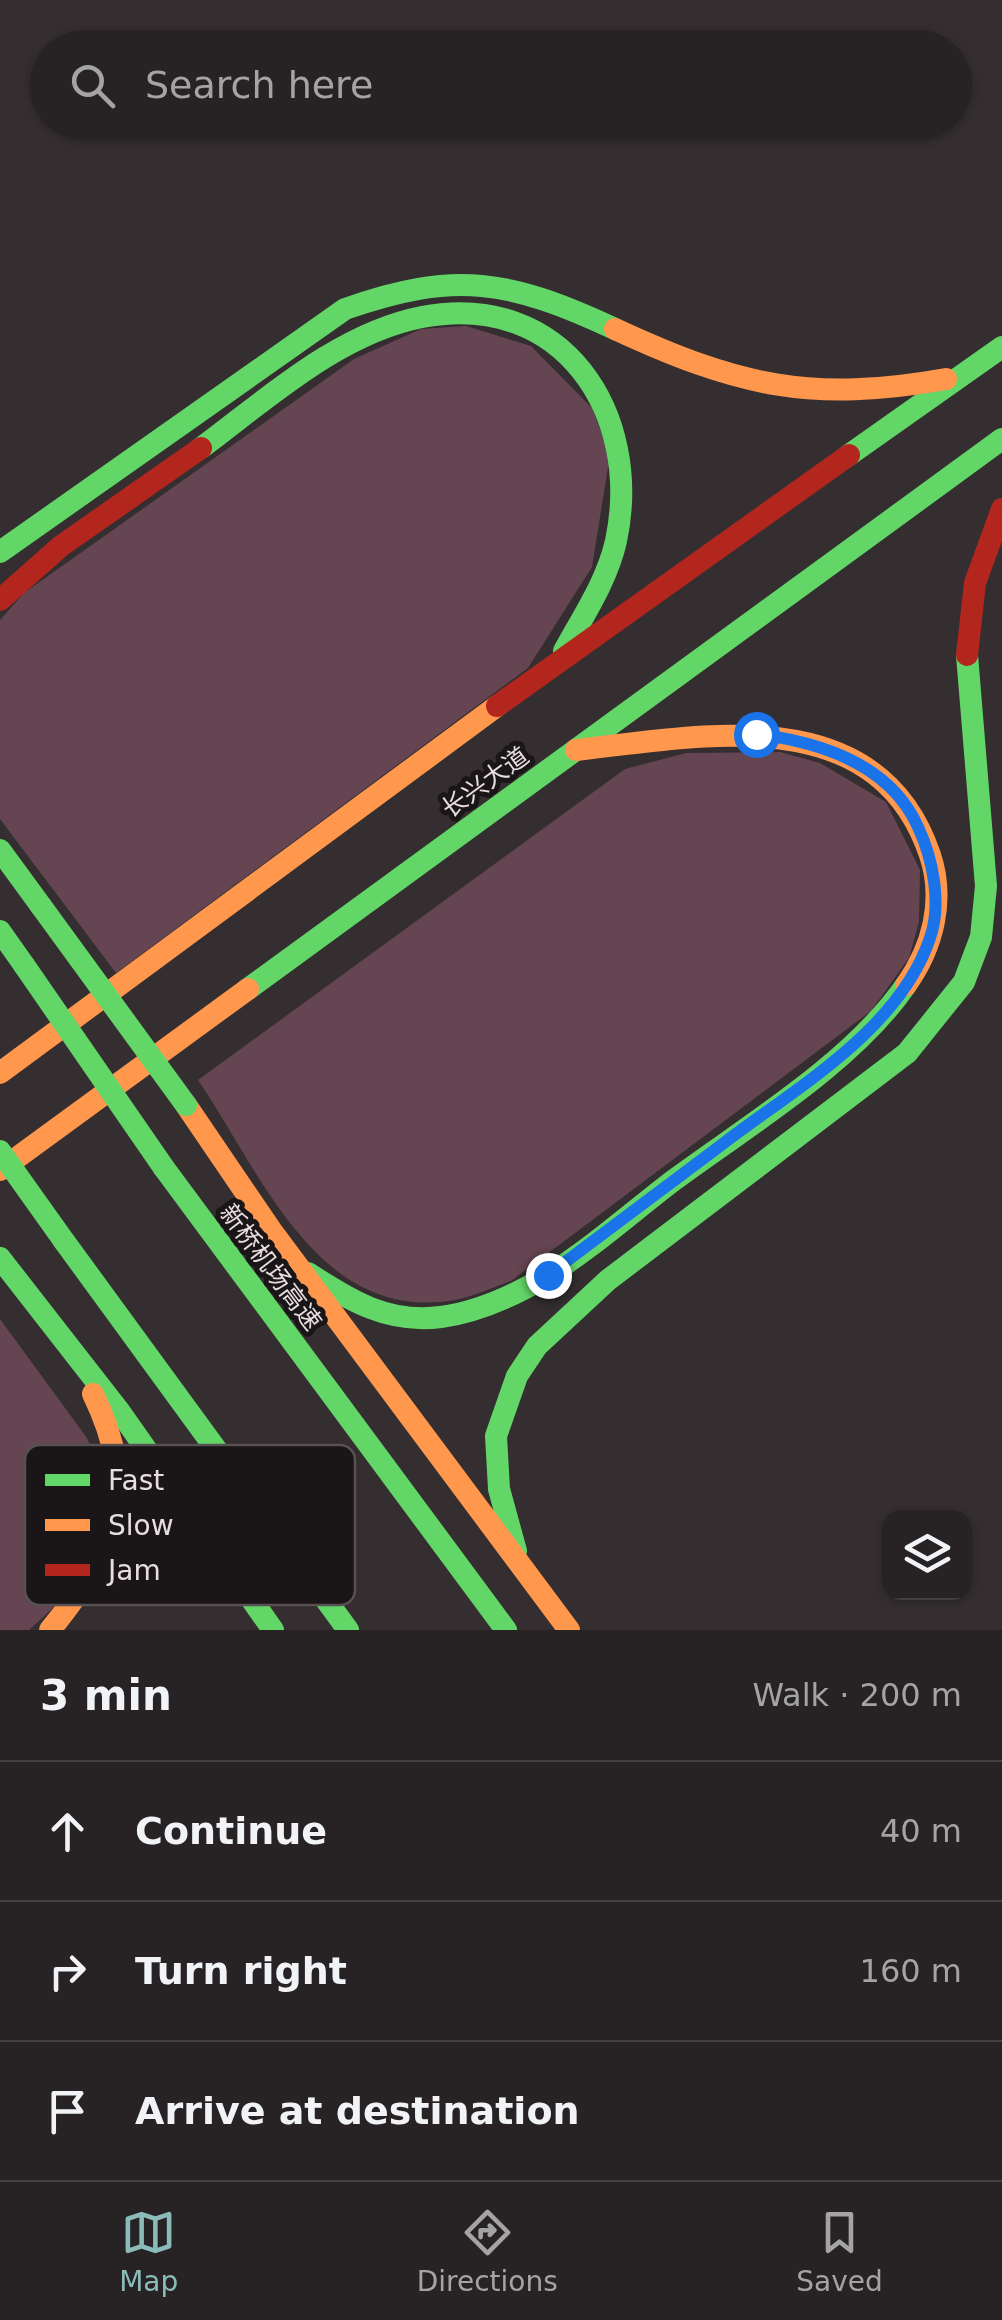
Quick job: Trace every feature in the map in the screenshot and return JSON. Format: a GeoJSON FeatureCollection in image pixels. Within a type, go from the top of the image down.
{"type":"FeatureCollection","features":[{"type":"Feature","properties":{"kind":"main road"},"geometry":{"type":"LineString","coordinates":[[0,552],[345,309],[387,290],[422,283],[491,282],[533,293],[698,366],[745,381],[796,390],[846,393],[960,377]]}},
{"type":"Feature","properties":{"kind":"main road"},"geometry":{"type":"LineString","coordinates":[[0,600],[90,526],[331,356],[420,317],[474,314],[525,327],[556,345],[606,405],[619,444],[618,531],[606,573],[560,658]]}},
{"type":"Feature","properties":{"kind":"main road"},"geometry":{"type":"LineString","coordinates":[[0,1074],[560,658],[1002,347]]}},
{"type":"Feature","properties":{"kind":"main road","name":"长兴大道"},"geometry":{"type":"LineString","coordinates":[[0,1170],[1002,439]]}},
{"type":"Feature","properties":{"kind":"main road"},"geometry":{"type":"LineString","coordinates":[[517,1555],[499,1489],[496,1436],[517,1376],[538,1346],[608,1280],[907,1053],[942,1018],[962,986],[978,951],[985,916],[987,870],[966,691],[967,633],[974,586],[1002,509]]}},
{"type":"Feature","properties":{"kind":"main road"},"geometry":{"type":"LineString","coordinates":[[300,1268],[367,1309],[403,1318],[450,1314],[494,1302],[548,1275],[827,1065],[870,1029],[914,973],[932,935],[931,863],[908,805],[859,763],[829,748],[756,734],[576,750]]}},
{"type":"Feature","properties":{"kind":"main road"},"geometry":{"type":"LineString","coordinates":[[0,850],[300,1268],[569,1630]]}},
{"type":"Feature","properties":{"kind":"main road","name":"新桥机场高速"},"geometry":{"type":"LineString","coordinates":[[0,931],[164,1168],[506,1630]]}},
{"type":"Feature","properties":{"kind":"main road"},"geometry":{"type":"LineString","coordinates":[[0,1151],[213,1445]]}},
{"type":"Feature","properties":{"kind":"main road"},"geometry":{"type":"LineString","coordinates":[[0,1258],[143,1445]]}},
{"type":"Feature","properties":{"kind":"main road"},"geometry":{"type":"LineString","coordinates":[[58,1335],[109,1421],[113,1445]]}},
{"type":"Feature","properties":{"kind":"main road"},"geometry":{"type":"LineString","coordinates":[[50,1630],[72,1605]]}},
{"type":"Feature","properties":{"kind":"main road"},"geometry":{"type":"LineString","coordinates":[[255,1605],[273,1630]]}},
{"type":"Feature","properties":{"kind":"main road"},"geometry":{"type":"LineString","coordinates":[[330,1605],[348,1630]]}},
{"type":"Feature","properties":{"kind":"shaded area"},"geometry":{"type":"Polygon","coordinates":[[[466,326],[531,346],[592,408],[610,455],[592,567],[528,668],[116,973],[0,819],[0,620],[24,593],[354,359],[421,329],[466,326]]]}},
{"type":"Feature","properties":{"kind":"shaded area"},"geometry":{"type":"Polygon","coordinates":[[[780,752],[820,763],[886,802],[920,870],[919,922],[909,958],[871,1011],[511,1281],[460,1299],[411,1302],[369,1290],[332,1267],[300,1236],[272,1198],[198,1080],[625,769],[686,753],[780,752]]]}},
{"type":"Feature","properties":{"kind":"shaded area"},"geometry":{"type":"Polygon","coordinates":[[[0,1319],[90,1445],[25,1445],[25,1605],[56,1605],[29,1630],[0,1630],[0,1319]]]}},
{"type":"Feature","properties":{"kind":"traffic: fast"},"geometry":{"type":"LineString","coordinates":[[0,552],[345,309],[419,289],[482,286],[544,300],[615,329]]}},
{"type":"Feature","properties":{"kind":"traffic: fast"},"geometry":{"type":"LineString","coordinates":[[201,448],[305,370],[391,325],[422,317],[472,314],[516,323],[552,343],[582,371],[604,407],[617,449],[621,494],[616,541],[607,570],[564,651]]}},
{"type":"Feature","properties":{"kind":"traffic: fast"},"geometry":{"type":"LineString","coordinates":[[849,455],[1002,347]]}},
{"type":"Feature","properties":{"kind":"traffic: fast"},"geometry":{"type":"LineString","coordinates":[[248,989],[1002,439]]}},
{"type":"Feature","properties":{"kind":"traffic: fast"},"geometry":{"type":"LineString","coordinates":[[516,1551],[499,1489],[496,1436],[517,1376],[537,1346],[608,1280],[907,1053],[964,982],[981,937],[986,886],[967,655]]}},
{"type":"Feature","properties":{"kind":"traffic: fast"},"geometry":{"type":"LineString","coordinates":[[0,850],[41,906]]}},
{"type":"Feature","properties":{"kind":"traffic: fast"},"geometry":{"type":"LineString","coordinates":[[41,906],[186,1105]]}},
{"type":"Feature","properties":{"kind":"traffic: fast"},"geometry":{"type":"LineString","coordinates":[[0,931],[24,965]]}},
{"type":"Feature","properties":{"kind":"traffic: fast"},"geometry":{"type":"LineString","coordinates":[[24,965],[164,1168]]}},
{"type":"Feature","properties":{"kind":"traffic: fast"},"geometry":{"type":"LineString","coordinates":[[308,1273],[355,1301],[404,1317],[455,1315],[509,1296],[580,1254],[799,1090],[858,1040],[906,985]]}},
{"type":"Feature","properties":{"kind":"traffic: fast"},"geometry":{"type":"LineString","coordinates":[[0,1151],[64,1241]]}},
{"type":"Feature","properties":{"kind":"traffic: fast"},"geometry":{"type":"LineString","coordinates":[[164,1168],[506,1630]]}},
{"type":"Feature","properties":{"kind":"traffic: fast"},"geometry":{"type":"LineString","coordinates":[[64,1241],[213,1445]]}},
{"type":"Feature","properties":{"kind":"traffic: fast"},"geometry":{"type":"LineString","coordinates":[[0,1258],[143,1445]]}},
{"type":"Feature","properties":{"kind":"traffic: fast"},"geometry":{"type":"LineString","coordinates":[[255,1605],[273,1630]]}},
{"type":"Feature","properties":{"kind":"traffic: fast"},"geometry":{"type":"LineString","coordinates":[[330,1605],[348,1630]]}},
{"type":"Feature","properties":{"kind":"traffic: slow"},"geometry":{"type":"LineString","coordinates":[[615,329],[700,364],[776,384],[855,389],[946,379]]}},
{"type":"Feature","properties":{"kind":"traffic: slow"},"geometry":{"type":"LineString","coordinates":[[0,1073],[497,706]]}},
{"type":"Feature","properties":{"kind":"traffic: slow"},"geometry":{"type":"LineString","coordinates":[[576,750],[676,738],[780,738],[827,749],[870,770],[905,805],[930,855],[934,872],[934,923],[923,955],[906,985]]}},
{"type":"Feature","properties":{"kind":"traffic: slow"},"geometry":{"type":"LineString","coordinates":[[0,1170],[248,989]]}},
{"type":"Feature","properties":{"kind":"traffic: slow"},"geometry":{"type":"LineString","coordinates":[[186,1105],[271,1230],[569,1630]]}},
{"type":"Feature","properties":{"kind":"traffic: slow"},"geometry":{"type":"LineString","coordinates":[[93,1394],[111,1445]]}},
{"type":"Feature","properties":{"kind":"traffic: slow"},"geometry":{"type":"LineString","coordinates":[[50,1630],[69,1605]]}},
{"type":"Feature","properties":{"kind":"traffic: jam"},"geometry":{"type":"LineString","coordinates":[[0,600],[61,546],[201,448]]}},
{"type":"Feature","properties":{"kind":"traffic: jam"},"geometry":{"type":"LineString","coordinates":[[497,706],[849,455]]}},
{"type":"Feature","properties":{"kind":"traffic: jam"},"geometry":{"type":"LineString","coordinates":[[967,655],[975,583],[1002,509]]}},
{"type":"Feature","properties":{"kind":"route"},"geometry":{"type":"LineString","coordinates":[[548,1275],[870,1029],[914,973],[932,935],[935,899],[931,863],[908,805],[859,763],[829,748],[756,734]]}}]}
